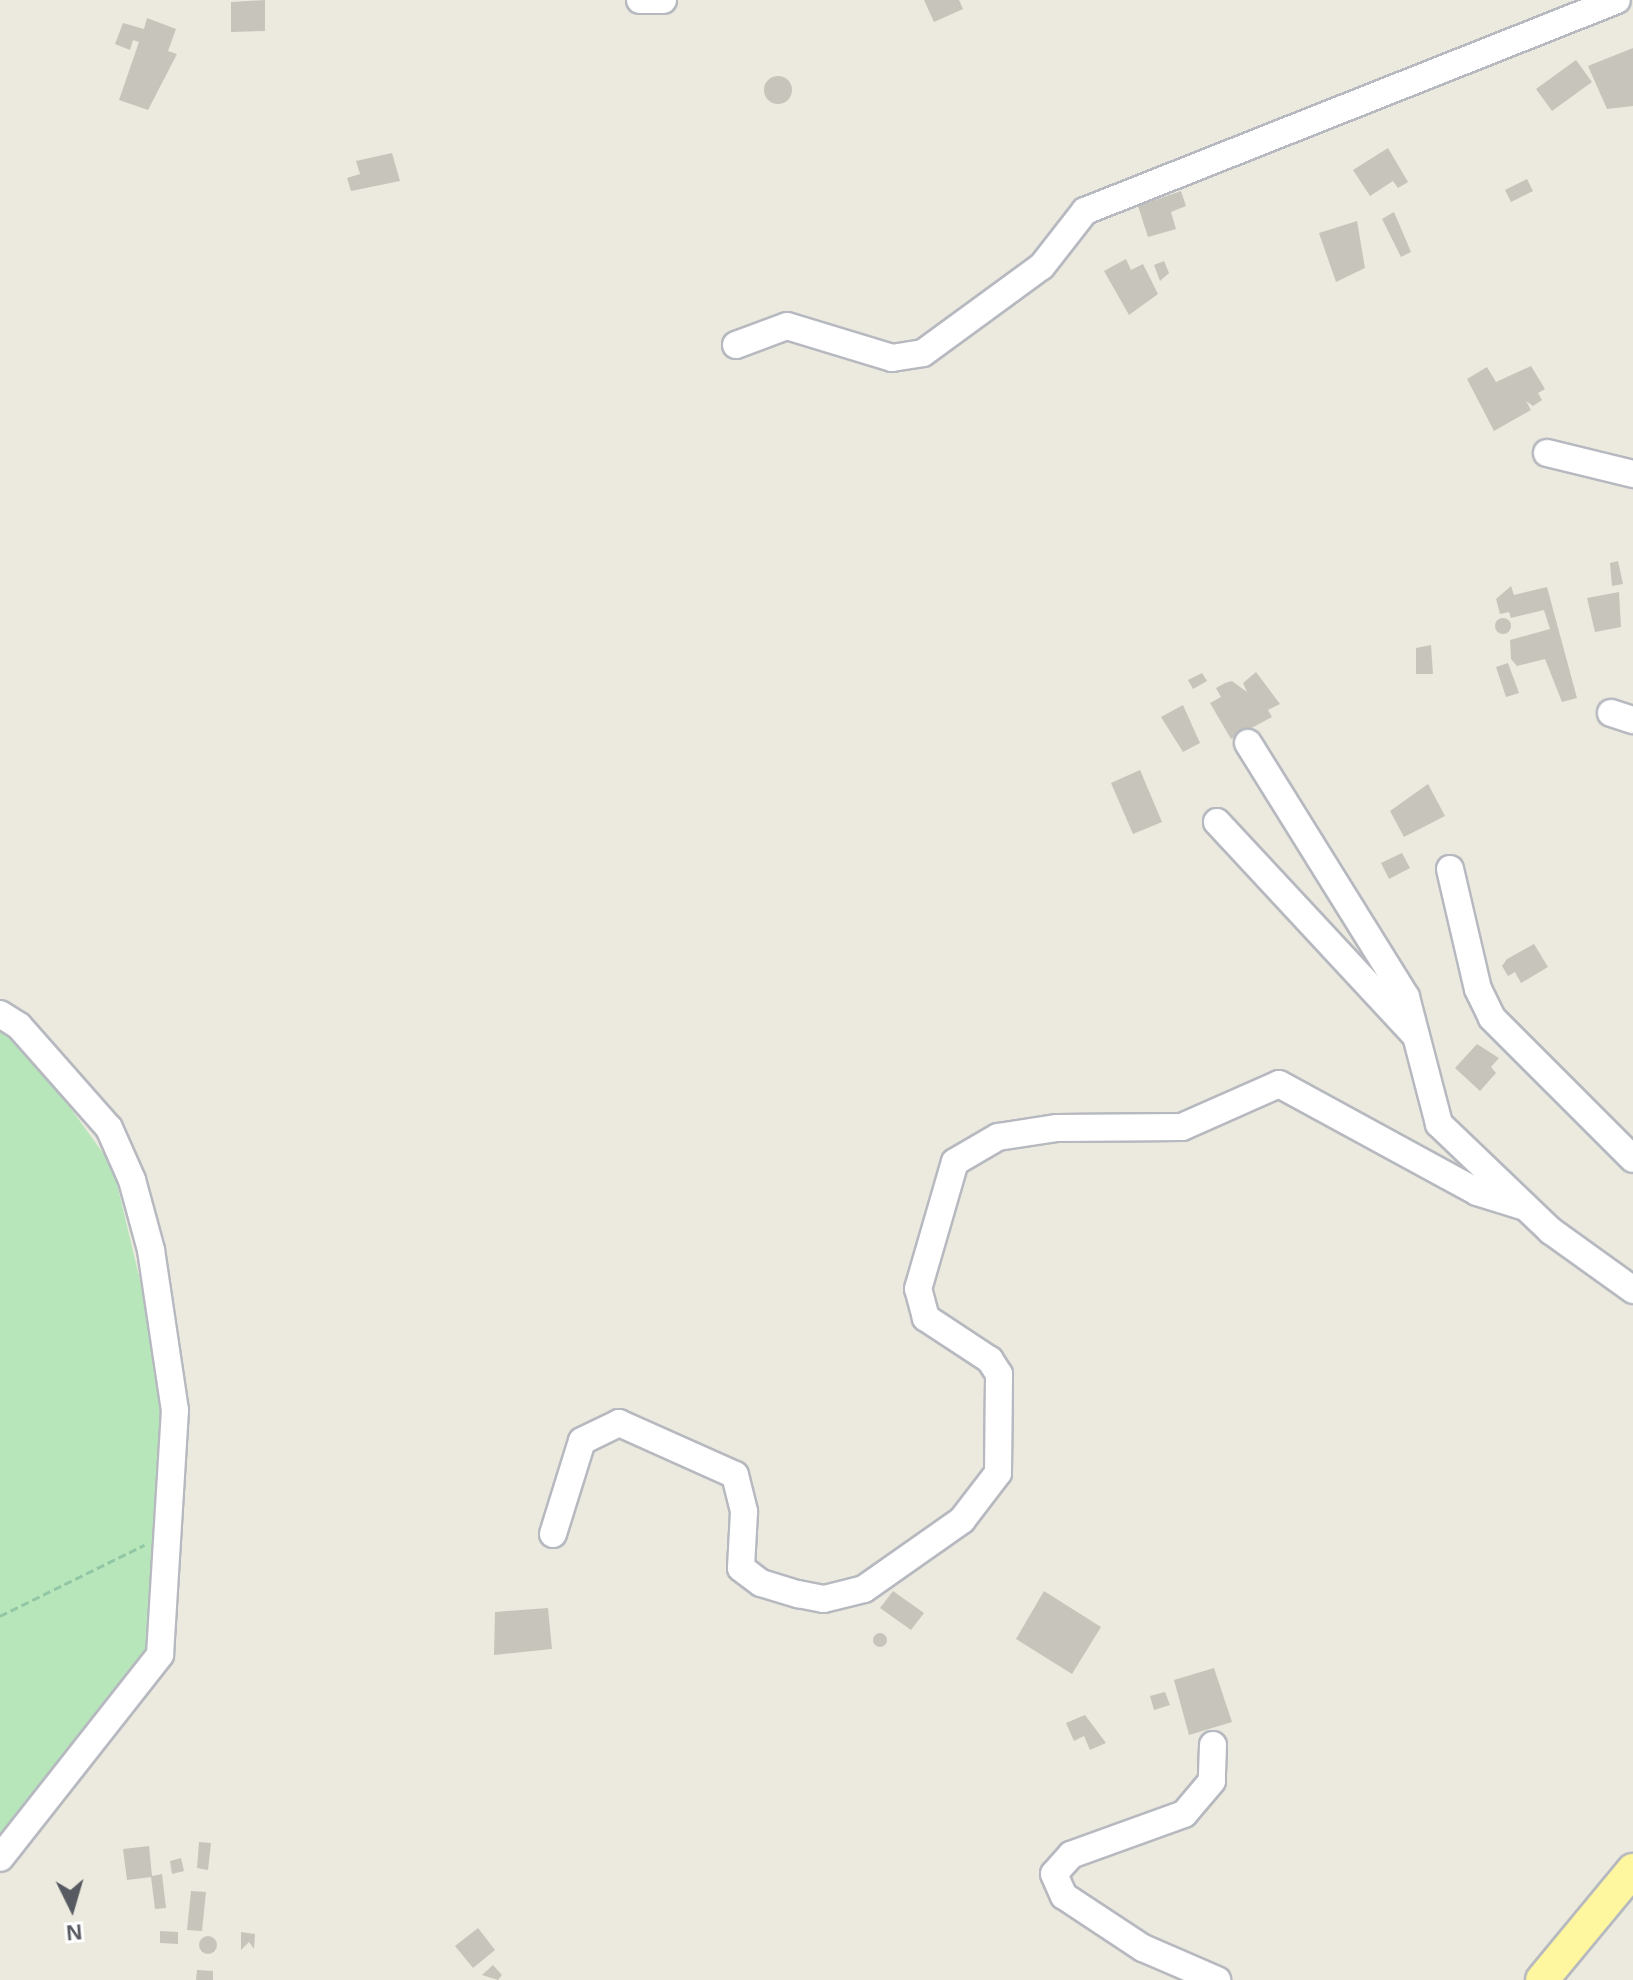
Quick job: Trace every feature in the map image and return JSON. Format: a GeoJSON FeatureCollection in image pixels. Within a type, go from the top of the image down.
{"type":"FeatureCollection","features":[{"type":"Feature","properties":{"kind":"main road"},"geometry":{"type":"LineString","coordinates":[[1542,1980],[1633,1870]]}},
{"type":"Feature","properties":{"kind":"street"},"geometry":{"type":"LineString","coordinates":[[640,0],[663,0]]}},
{"type":"Feature","properties":{"kind":"street"},"geometry":{"type":"LineString","coordinates":[[736,345],[787,326],[881,356],[923,353],[1042,266],[1085,211],[1617,0]]}},
{"type":"Feature","properties":{"kind":"street"},"geometry":{"type":"LineString","coordinates":[[1547,453],[1633,474]]}},
{"type":"Feature","properties":{"kind":"street"},"geometry":{"type":"LineString","coordinates":[[1248,743],[1392,974],[1419,1039],[1439,1124],[1525,1207],[1633,1290]]}},
{"type":"Feature","properties":{"kind":"street"},"geometry":{"type":"LineString","coordinates":[[1217,822],[1419,1039]]}},
{"type":"Feature","properties":{"kind":"street"},"geometry":{"type":"LineString","coordinates":[[1450,869],[1478,989],[1492,1018],[1633,1159]]}},
{"type":"Feature","properties":{"kind":"street"},"geometry":{"type":"LineString","coordinates":[[0,1014],[19,1026],[109,1128],[132,1180],[151,1250],[173,1396],[169,1533],[160,1655],[0,1858]]}},
{"type":"Feature","properties":{"kind":"street"},"geometry":{"type":"LineString","coordinates":[[553,1534],[582,1441],[619,1423],[735,1475],[744,1512],[741,1568],[761,1583],[798,1594],[824,1599],[864,1589],[962,1520],[998,1473],[999,1374],[990,1360],[926,1318],[918,1289],[955,1162],[998,1137],[1057,1128],[1182,1127],[1279,1084],[1477,1192],[1525,1207]]}},
{"type":"Feature","properties":{"kind":"street"},"geometry":{"type":"LineString","coordinates":[[1213,1745],[1212,1781],[1184,1814],[1071,1855],[1054,1874],[1064,1896],[1143,1948],[1217,1980]]}},
{"type":"Feature","properties":{"kind":"path"},"geometry":{"type":"LineString","coordinates":[[0,1616],[169,1533]]}},
{"type":"Feature","properties":{"kind":"green space"},"geometry":{"type":"Polygon","coordinates":[[[0,1028],[25,1045],[113,1167],[162,1373],[148,1653],[0,1834],[0,1028]]]}},
{"type":"Feature","properties":{"kind":"building"},"geometry":{"type":"Polygon","coordinates":[[[265,0],[265,31],[231,32],[231,2],[265,0]]]}},
{"type":"Feature","properties":{"kind":"building"},"geometry":{"type":"Polygon","coordinates":[[[924,0],[959,0],[963,9],[934,22],[924,0]]]}},
{"type":"Feature","properties":{"kind":"building"},"geometry":{"type":"Polygon","coordinates":[[[147,18],[176,29],[168,51],[177,54],[148,110],[119,100],[139,42],[133,40],[130,50],[115,44],[123,23],[144,29],[147,18]]]}},
{"type":"Feature","properties":{"kind":"building"},"geometry":{"type":"Polygon","coordinates":[[[1633,48],[1633,106],[1607,109],[1588,66],[1633,48]]]}},
{"type":"Feature","properties":{"kind":"building"},"geometry":{"type":"Polygon","coordinates":[[[1576,60],[1592,82],[1552,111],[1536,89],[1576,60]]]}},
{"type":"Feature","properties":{"kind":"building"},"geometry":{"type":"Polygon","coordinates":[[[778,76],[788,80],[792,90],[788,100],[778,104],[768,100],[764,90],[768,80],[778,76]]]}},
{"type":"Feature","properties":{"kind":"building"},"geometry":{"type":"Polygon","coordinates":[[[1388,148],[1408,182],[1398,188],[1393,181],[1370,196],[1353,170],[1388,148]]]}},
{"type":"Feature","properties":{"kind":"building"},"geometry":{"type":"Polygon","coordinates":[[[392,153],[400,181],[351,191],[347,178],[360,174],[356,161],[392,153]]]}},
{"type":"Feature","properties":{"kind":"building"},"geometry":{"type":"Polygon","coordinates":[[[1527,179],[1533,191],[1511,202],[1505,190],[1527,179]]]}},
{"type":"Feature","properties":{"kind":"building"},"geometry":{"type":"Polygon","coordinates":[[[1181,191],[1186,206],[1171,212],[1176,229],[1148,237],[1138,206],[1181,191]]]}},
{"type":"Feature","properties":{"kind":"building"},"geometry":{"type":"Polygon","coordinates":[[[1394,212],[1411,252],[1401,257],[1382,219],[1394,212]]]}},
{"type":"Feature","properties":{"kind":"building"},"geometry":{"type":"Polygon","coordinates":[[[1357,221],[1365,268],[1336,282],[1319,233],[1357,221]]]}},
{"type":"Feature","properties":{"kind":"building"},"geometry":{"type":"Polygon","coordinates":[[[1126,259],[1131,270],[1143,264],[1158,294],[1129,315],[1104,271],[1126,259]]]}},
{"type":"Feature","properties":{"kind":"building"},"geometry":{"type":"Polygon","coordinates":[[[1164,261],[1169,273],[1160,281],[1154,265],[1164,261]]]}},
{"type":"Feature","properties":{"kind":"building"},"geometry":{"type":"Polygon","coordinates":[[[1531,366],[1545,389],[1538,393],[1542,400],[1533,406],[1526,401],[1531,410],[1494,431],[1467,379],[1487,367],[1496,382],[1531,366]]]}},
{"type":"Feature","properties":{"kind":"building"},"geometry":{"type":"Polygon","coordinates":[[[1618,561],[1623,584],[1612,586],[1610,563],[1618,561]]]}},
{"type":"Feature","properties":{"kind":"building"},"geometry":{"type":"Polygon","coordinates":[[[1511,586],[1514,595],[1547,587],[1577,698],[1562,702],[1545,659],[1517,666],[1511,659],[1510,640],[1550,629],[1544,610],[1511,618],[1509,612],[1500,614],[1496,599],[1511,586]]]}},
{"type":"Feature","properties":{"kind":"building"},"geometry":{"type":"Polygon","coordinates":[[[1619,592],[1621,627],[1595,632],[1587,598],[1619,592]]]}},
{"type":"Feature","properties":{"kind":"building"},"geometry":{"type":"Polygon","coordinates":[[[1500,618],[1506,618],[1511,626],[1509,632],[1500,634],[1495,629],[1495,623],[1500,618]]]}},
{"type":"Feature","properties":{"kind":"building"},"geometry":{"type":"Polygon","coordinates":[[[1431,645],[1433,674],[1416,674],[1416,648],[1431,645]]]}},
{"type":"Feature","properties":{"kind":"building"},"geometry":{"type":"Polygon","coordinates":[[[1508,663],[1519,693],[1506,697],[1496,667],[1508,663]]]}},
{"type":"Feature","properties":{"kind":"building"},"geometry":{"type":"Polygon","coordinates":[[[1256,672],[1280,704],[1268,710],[1272,717],[1231,739],[1210,703],[1221,697],[1216,688],[1225,683],[1232,681],[1247,692],[1243,683],[1256,672]]]}},
{"type":"Feature","properties":{"kind":"building"},"geometry":{"type":"Polygon","coordinates":[[[1202,673],[1207,681],[1193,689],[1188,680],[1202,673]]]}},
{"type":"Feature","properties":{"kind":"building"},"geometry":{"type":"Polygon","coordinates":[[[1183,705],[1200,743],[1183,752],[1161,717],[1183,705]]]}},
{"type":"Feature","properties":{"kind":"building"},"geometry":{"type":"Polygon","coordinates":[[[1140,770],[1162,822],[1133,834],[1111,783],[1140,770]]]}},
{"type":"Feature","properties":{"kind":"building"},"geometry":{"type":"Polygon","coordinates":[[[1428,784],[1445,816],[1404,837],[1390,811],[1428,784]]]}},
{"type":"Feature","properties":{"kind":"building"},"geometry":{"type":"Polygon","coordinates":[[[1402,853],[1410,868],[1389,879],[1381,863],[1402,853]]]}},
{"type":"Feature","properties":{"kind":"building"},"geometry":{"type":"Polygon","coordinates":[[[1534,944],[1548,967],[1521,983],[1515,972],[1508,976],[1502,966],[1507,959],[1534,944]]]}},
{"type":"Feature","properties":{"kind":"building"},"geometry":{"type":"Polygon","coordinates":[[[1477,1044],[1499,1058],[1491,1067],[1496,1073],[1480,1091],[1455,1068],[1477,1044]]]}},
{"type":"Feature","properties":{"kind":"building"},"geometry":{"type":"Polygon","coordinates":[[[893,1591],[924,1613],[911,1630],[880,1608],[893,1591]]]}},
{"type":"Feature","properties":{"kind":"building"},"geometry":{"type":"Polygon","coordinates":[[[1044,1591],[1101,1627],[1072,1674],[1016,1639],[1044,1591]]]}},
{"type":"Feature","properties":{"kind":"building"},"geometry":{"type":"Polygon","coordinates":[[[548,1608],[552,1649],[494,1655],[495,1612],[548,1608]]]}},
{"type":"Feature","properties":{"kind":"building"},"geometry":{"type":"Polygon","coordinates":[[[880,1633],[887,1640],[880,1647],[873,1640],[880,1633]]]}},
{"type":"Feature","properties":{"kind":"building"},"geometry":{"type":"Polygon","coordinates":[[[1214,1668],[1232,1722],[1189,1735],[1174,1680],[1214,1668]]]}},
{"type":"Feature","properties":{"kind":"building"},"geometry":{"type":"Polygon","coordinates":[[[1165,1692],[1170,1705],[1154,1710],[1150,1696],[1165,1692]]]}},
{"type":"Feature","properties":{"kind":"building"},"geometry":{"type":"Polygon","coordinates":[[[1085,1715],[1106,1743],[1090,1750],[1084,1736],[1074,1741],[1066,1723],[1085,1715]]]}},
{"type":"Feature","properties":{"kind":"building"},"geometry":{"type":"Polygon","coordinates":[[[199,1842],[211,1843],[208,1870],[197,1868],[199,1842]]]}},
{"type":"Feature","properties":{"kind":"building"},"geometry":{"type":"Polygon","coordinates":[[[149,1846],[152,1876],[162,1874],[166,1908],[155,1909],[151,1877],[127,1880],[123,1849],[149,1846]]]}},
{"type":"Feature","properties":{"kind":"building"},"geometry":{"type":"Polygon","coordinates":[[[181,1858],[184,1871],[172,1874],[170,1861],[181,1858]]]}},
{"type":"Feature","properties":{"kind":"building"},"geometry":{"type":"Polygon","coordinates":[[[191,1891],[206,1892],[202,1931],[187,1930],[191,1891]]]}},
{"type":"Feature","properties":{"kind":"building"},"geometry":{"type":"Polygon","coordinates":[[[478,1928],[495,1950],[473,1968],[455,1946],[478,1928]]]}},
{"type":"Feature","properties":{"kind":"building"},"geometry":{"type":"Polygon","coordinates":[[[160,1931],[178,1932],[178,1944],[160,1943],[160,1931]]]}},
{"type":"Feature","properties":{"kind":"building"},"geometry":{"type":"Polygon","coordinates":[[[241,1932],[255,1934],[254,1949],[249,1942],[241,1950],[241,1932]]]}},
{"type":"Feature","properties":{"kind":"building"},"geometry":{"type":"Polygon","coordinates":[[[204,1936],[212,1936],[217,1945],[215,1952],[204,1954],[199,1949],[199,1941],[204,1936]]]}},
{"type":"Feature","properties":{"kind":"building"},"geometry":{"type":"Polygon","coordinates":[[[493,1965],[502,1975],[498,1980],[482,1975],[493,1965]]]}},
{"type":"Feature","properties":{"kind":"building"},"geometry":{"type":"Polygon","coordinates":[[[197,1970],[213,1971],[213,1980],[196,1980],[197,1970]]]}}]}
